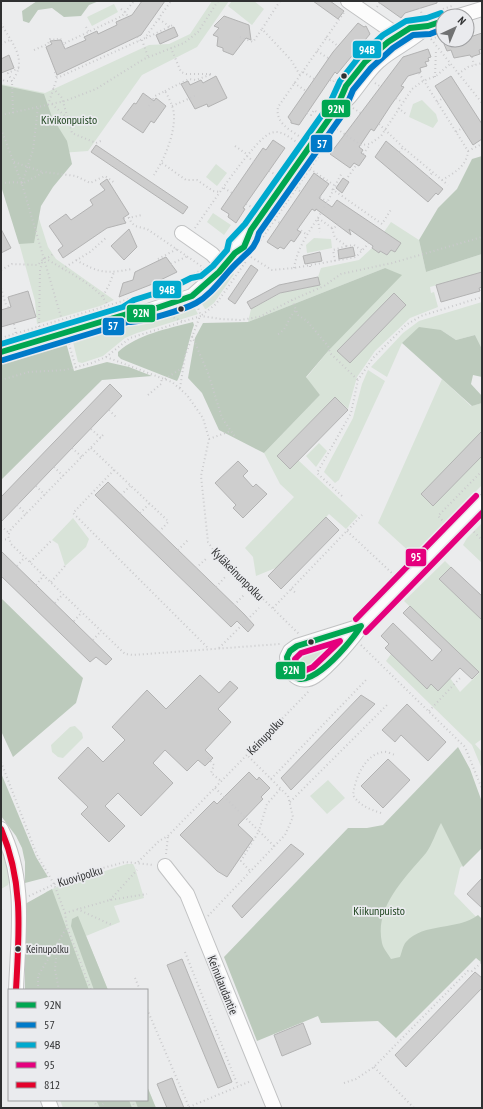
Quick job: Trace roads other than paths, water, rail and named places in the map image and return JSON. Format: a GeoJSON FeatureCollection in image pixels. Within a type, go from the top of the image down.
{"type":"FeatureCollection","features":[{"type":"Feature","properties":{"kind":"street"},"geometry":{"type":"LineString","coordinates":[[347,4],[399,40]]}},
{"type":"Feature","properties":{"kind":"street"},"geometry":{"type":"LineString","coordinates":[[1,352],[127,314],[139,314],[185,300],[198,293],[204,284],[224,267],[235,253],[243,250],[249,241],[251,230],[342,111],[344,103],[371,68],[399,40],[422,32],[429,33],[435,28]]}},
{"type":"Feature","properties":{"kind":"street"},"geometry":{"type":"LineString","coordinates":[[185,235],[212,254],[224,267]]}},
{"type":"Feature","properties":{"kind":"street"},"geometry":{"type":"LineString","coordinates":[[361,626],[303,644],[290,651],[286,658],[290,673],[295,677],[301,678],[315,676],[354,638],[361,626],[482,502]]}},
{"type":"Feature","properties":{"kind":"street"},"geometry":{"type":"LineString","coordinates":[[1,829],[7,840],[14,862],[19,902],[16,989]]}},
{"type":"Feature","properties":{"kind":"street","name":"Keinulaudantie"},"geometry":{"type":"LineString","coordinates":[[165,866],[186,894],[274,1108]]}},
{"type":"Feature","properties":{"kind":"place","name":"Keinupolku"},"geometry":{"type":"Point","coordinates":[18,949]}},
{"type":"Feature","properties":{"kind":"park label","name":"Kivikonpuisto"},"geometry":{"type":"Point","coordinates":[69,119]}},
{"type":"Feature","properties":{"kind":"park label","name":"Kiikunpuisto"},"geometry":{"type":"Point","coordinates":[379,910]}}]}
